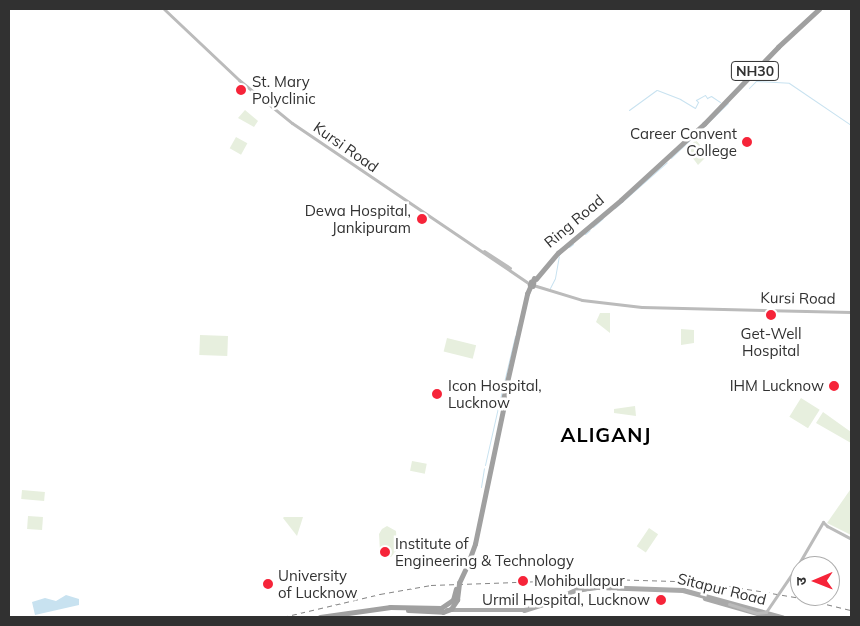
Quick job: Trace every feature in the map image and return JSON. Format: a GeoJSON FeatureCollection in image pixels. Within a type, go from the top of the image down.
{"type":"FeatureCollection","features":[{"type":"Feature","properties":{"kind":"highway","name":"Ring Road"},"geometry":{"type":"LineString","coordinates":[[466,565],[473,546],[527,294],[534,278],[555,253],[666,161],[818,9]]}},
{"type":"Feature","properties":{"kind":"highway","name":"Ring Road"},"geometry":{"type":"LineString","coordinates":[[610,209],[702,123],[770,52],[818,9]]}},
{"type":"Feature","properties":{"kind":"highway","name":"Ring Road"},"geometry":{"type":"LineString","coordinates":[[466,565],[474,550],[504,400]]}},
{"type":"Feature","properties":{"kind":"highway","name":"NH30"},"geometry":{"type":"LineString","coordinates":[[320,617],[390,607],[441,608],[449,604],[455,596],[457,583],[466,565]]}},
{"type":"Feature","properties":{"kind":"highway","name":"NH30"},"geometry":{"type":"LineString","coordinates":[[386,610],[443,612],[451,609],[457,600],[459,583],[466,565]]}},
{"type":"Feature","properties":{"kind":"highway","name":"Sitapur Road"},"geometry":{"type":"LineString","coordinates":[[326,617],[347,613],[386,610]]}},
{"type":"Feature","properties":{"kind":"main road","name":"Kursi Road"},"geometry":{"type":"LineString","coordinates":[[165,9],[227,69],[315,138],[532,284],[582,300],[642,307],[851,312]]}},
{"type":"Feature","properties":{"kind":"main road"},"geometry":{"type":"LineString","coordinates":[[708,598],[758,612],[764,611],[824,524],[851,539]]}},
{"type":"Feature","properties":{"kind":"main road","name":"Sitapur Road"},"geometry":{"type":"LineString","coordinates":[[386,610],[419,608],[525,612],[573,593],[594,589],[677,592],[782,617]]}},
{"type":"Feature","properties":{"kind":"main road","name":"Sitapur Road"},"geometry":{"type":"LineString","coordinates":[[708,598],[771,617]]}},
{"type":"Feature","properties":{"kind":"green space"},"geometry":{"type":"Polygon","coordinates":[[[245,110],[258,121],[254,127],[238,118],[245,110]]]}},
{"type":"Feature","properties":{"kind":"green space"},"geometry":{"type":"Polygon","coordinates":[[[236,137],[247,143],[241,155],[230,148],[236,137]]]}},
{"type":"Feature","properties":{"kind":"green space"},"geometry":{"type":"Polygon","coordinates":[[[696,140],[708,155],[698,165],[686,149],[696,140]]]}},
{"type":"Feature","properties":{"kind":"green space"},"geometry":{"type":"Polygon","coordinates":[[[600,313],[610,313],[610,333],[596,322],[600,313]]]}},
{"type":"Feature","properties":{"kind":"green space"},"geometry":{"type":"Polygon","coordinates":[[[681,329],[694,330],[694,343],[681,345],[681,329]]]}},
{"type":"Feature","properties":{"kind":"green space"},"geometry":{"type":"Polygon","coordinates":[[[200,335],[228,336],[227,356],[199,355],[200,335]]]}},
{"type":"Feature","properties":{"kind":"green space"},"geometry":{"type":"Polygon","coordinates":[[[447,338],[476,345],[473,359],[444,352],[447,338]]]}},
{"type":"Feature","properties":{"kind":"green space"},"geometry":{"type":"Polygon","coordinates":[[[801,398],[820,410],[808,428],[789,417],[801,398]]]}},
{"type":"Feature","properties":{"kind":"green space"},"geometry":{"type":"Polygon","coordinates":[[[635,406],[636,416],[614,413],[614,409],[635,406]]]}},
{"type":"Feature","properties":{"kind":"green space"},"geometry":{"type":"Polygon","coordinates":[[[823,412],[851,432],[851,443],[816,423],[823,412]]]}},
{"type":"Feature","properties":{"kind":"green space"},"geometry":{"type":"Polygon","coordinates":[[[412,461],[427,464],[425,474],[410,471],[412,461]]]}},
{"type":"Feature","properties":{"kind":"green space"},"geometry":{"type":"Polygon","coordinates":[[[22,490],[45,492],[44,501],[21,499],[22,490]]]}},
{"type":"Feature","properties":{"kind":"green space"},"geometry":{"type":"Polygon","coordinates":[[[851,491],[851,535],[827,523],[851,491]]]}},
{"type":"Feature","properties":{"kind":"green space"},"geometry":{"type":"Polygon","coordinates":[[[28,516],[43,517],[42,530],[27,529],[28,516]]]}},
{"type":"Feature","properties":{"kind":"green space"},"geometry":{"type":"Polygon","coordinates":[[[303,517],[297,536],[283,518],[303,517]]]}},
{"type":"Feature","properties":{"kind":"green space"},"geometry":{"type":"Polygon","coordinates":[[[387,526],[396,531],[397,550],[391,557],[385,556],[380,551],[379,534],[387,526]]]}},
{"type":"Feature","properties":{"kind":"green space"},"geometry":{"type":"Polygon","coordinates":[[[649,528],[658,534],[646,552],[637,546],[649,528]]]}},
{"type":"Feature","properties":{"kind":"water"},"geometry":{"type":"Polygon","coordinates":[[[66,595],[79,599],[79,605],[35,615],[32,602],[45,598],[56,601],[66,595]]]}},
{"type":"Feature","properties":{"kind":"waterway"},"geometry":{"type":"LineString","coordinates":[[749,88],[756,81],[789,83],[851,125]]}},
{"type":"Feature","properties":{"kind":"waterway"},"geometry":{"type":"LineString","coordinates":[[629,110],[657,90],[680,99],[695,108],[698,102],[696,100],[705,95],[707,98],[711,96],[720,102]]}},
{"type":"Feature","properties":{"kind":"waterway"},"geometry":{"type":"LineString","coordinates":[[671,158],[728,103]]}},
{"type":"Feature","properties":{"kind":"waterway"},"geometry":{"type":"LineString","coordinates":[[615,208],[667,162]]}},
{"type":"Feature","properties":{"kind":"waterway"},"geometry":{"type":"LineString","coordinates":[[593,227],[603,218]]}},
{"type":"Feature","properties":{"kind":"waterway"},"geometry":{"type":"LineString","coordinates":[[585,234],[590,230]]}},
{"type":"Feature","properties":{"kind":"waterway"},"geometry":{"type":"LineString","coordinates":[[569,247],[573,244]]}},
{"type":"Feature","properties":{"kind":"waterway"},"geometry":{"type":"LineString","coordinates":[[550,288],[555,278],[559,256]]}},
{"type":"Feature","properties":{"kind":"waterway"},"geometry":{"type":"LineString","coordinates":[[516,333],[518,324]]}},
{"type":"Feature","properties":{"kind":"waterway"},"geometry":{"type":"LineString","coordinates":[[500,399],[515,336]]}},
{"type":"Feature","properties":{"kind":"waterway"},"geometry":{"type":"LineString","coordinates":[[485,465],[499,403]]}},
{"type":"Feature","properties":{"kind":"waterway"},"geometry":{"type":"LineString","coordinates":[[481,487],[484,468]]}},
{"type":"Feature","properties":{"kind":"railway"},"geometry":{"type":"LineString","coordinates":[[283,617],[380,594],[431,585],[607,579],[675,581],[729,586],[801,598],[851,610]]}},
{"type":"Feature","properties":{"kind":"place","name":"St. Mary Polyclinic"},"geometry":{"type":"Point","coordinates":[241,90]}},
{"type":"Feature","properties":{"kind":"place","name":"Career Convent College"},"geometry":{"type":"Point","coordinates":[747,142]}},
{"type":"Feature","properties":{"kind":"place","name":"Dewa Hospital, Jankipuram"},"geometry":{"type":"Point","coordinates":[422,219]}},
{"type":"Feature","properties":{"kind":"place","name":"Get-Well Hospital"},"geometry":{"type":"Point","coordinates":[771,315]}},
{"type":"Feature","properties":{"kind":"place","name":"IHM Lucknow"},"geometry":{"type":"Point","coordinates":[834,386]}},
{"type":"Feature","properties":{"kind":"place","name":"Icon Hospital, Lucknow"},"geometry":{"type":"Point","coordinates":[437,394]}},
{"type":"Feature","properties":{"kind":"place","name":"Institute of Engineering & Technology"},"geometry":{"type":"Point","coordinates":[385,552]}},
{"type":"Feature","properties":{"kind":"place","name":"Mohibullapur"},"geometry":{"type":"Point","coordinates":[523,581]}},
{"type":"Feature","properties":{"kind":"place","name":"University of Lucknow"},"geometry":{"type":"Point","coordinates":[268,584]}},
{"type":"Feature","properties":{"kind":"place","name":"Urmil Hospital, Lucknow"},"geometry":{"type":"Point","coordinates":[661,600]}},
{"type":"Feature","properties":{"kind":"district","name":"ALIGANJ"},"geometry":{"type":"Point","coordinates":[606,434]}}]}
